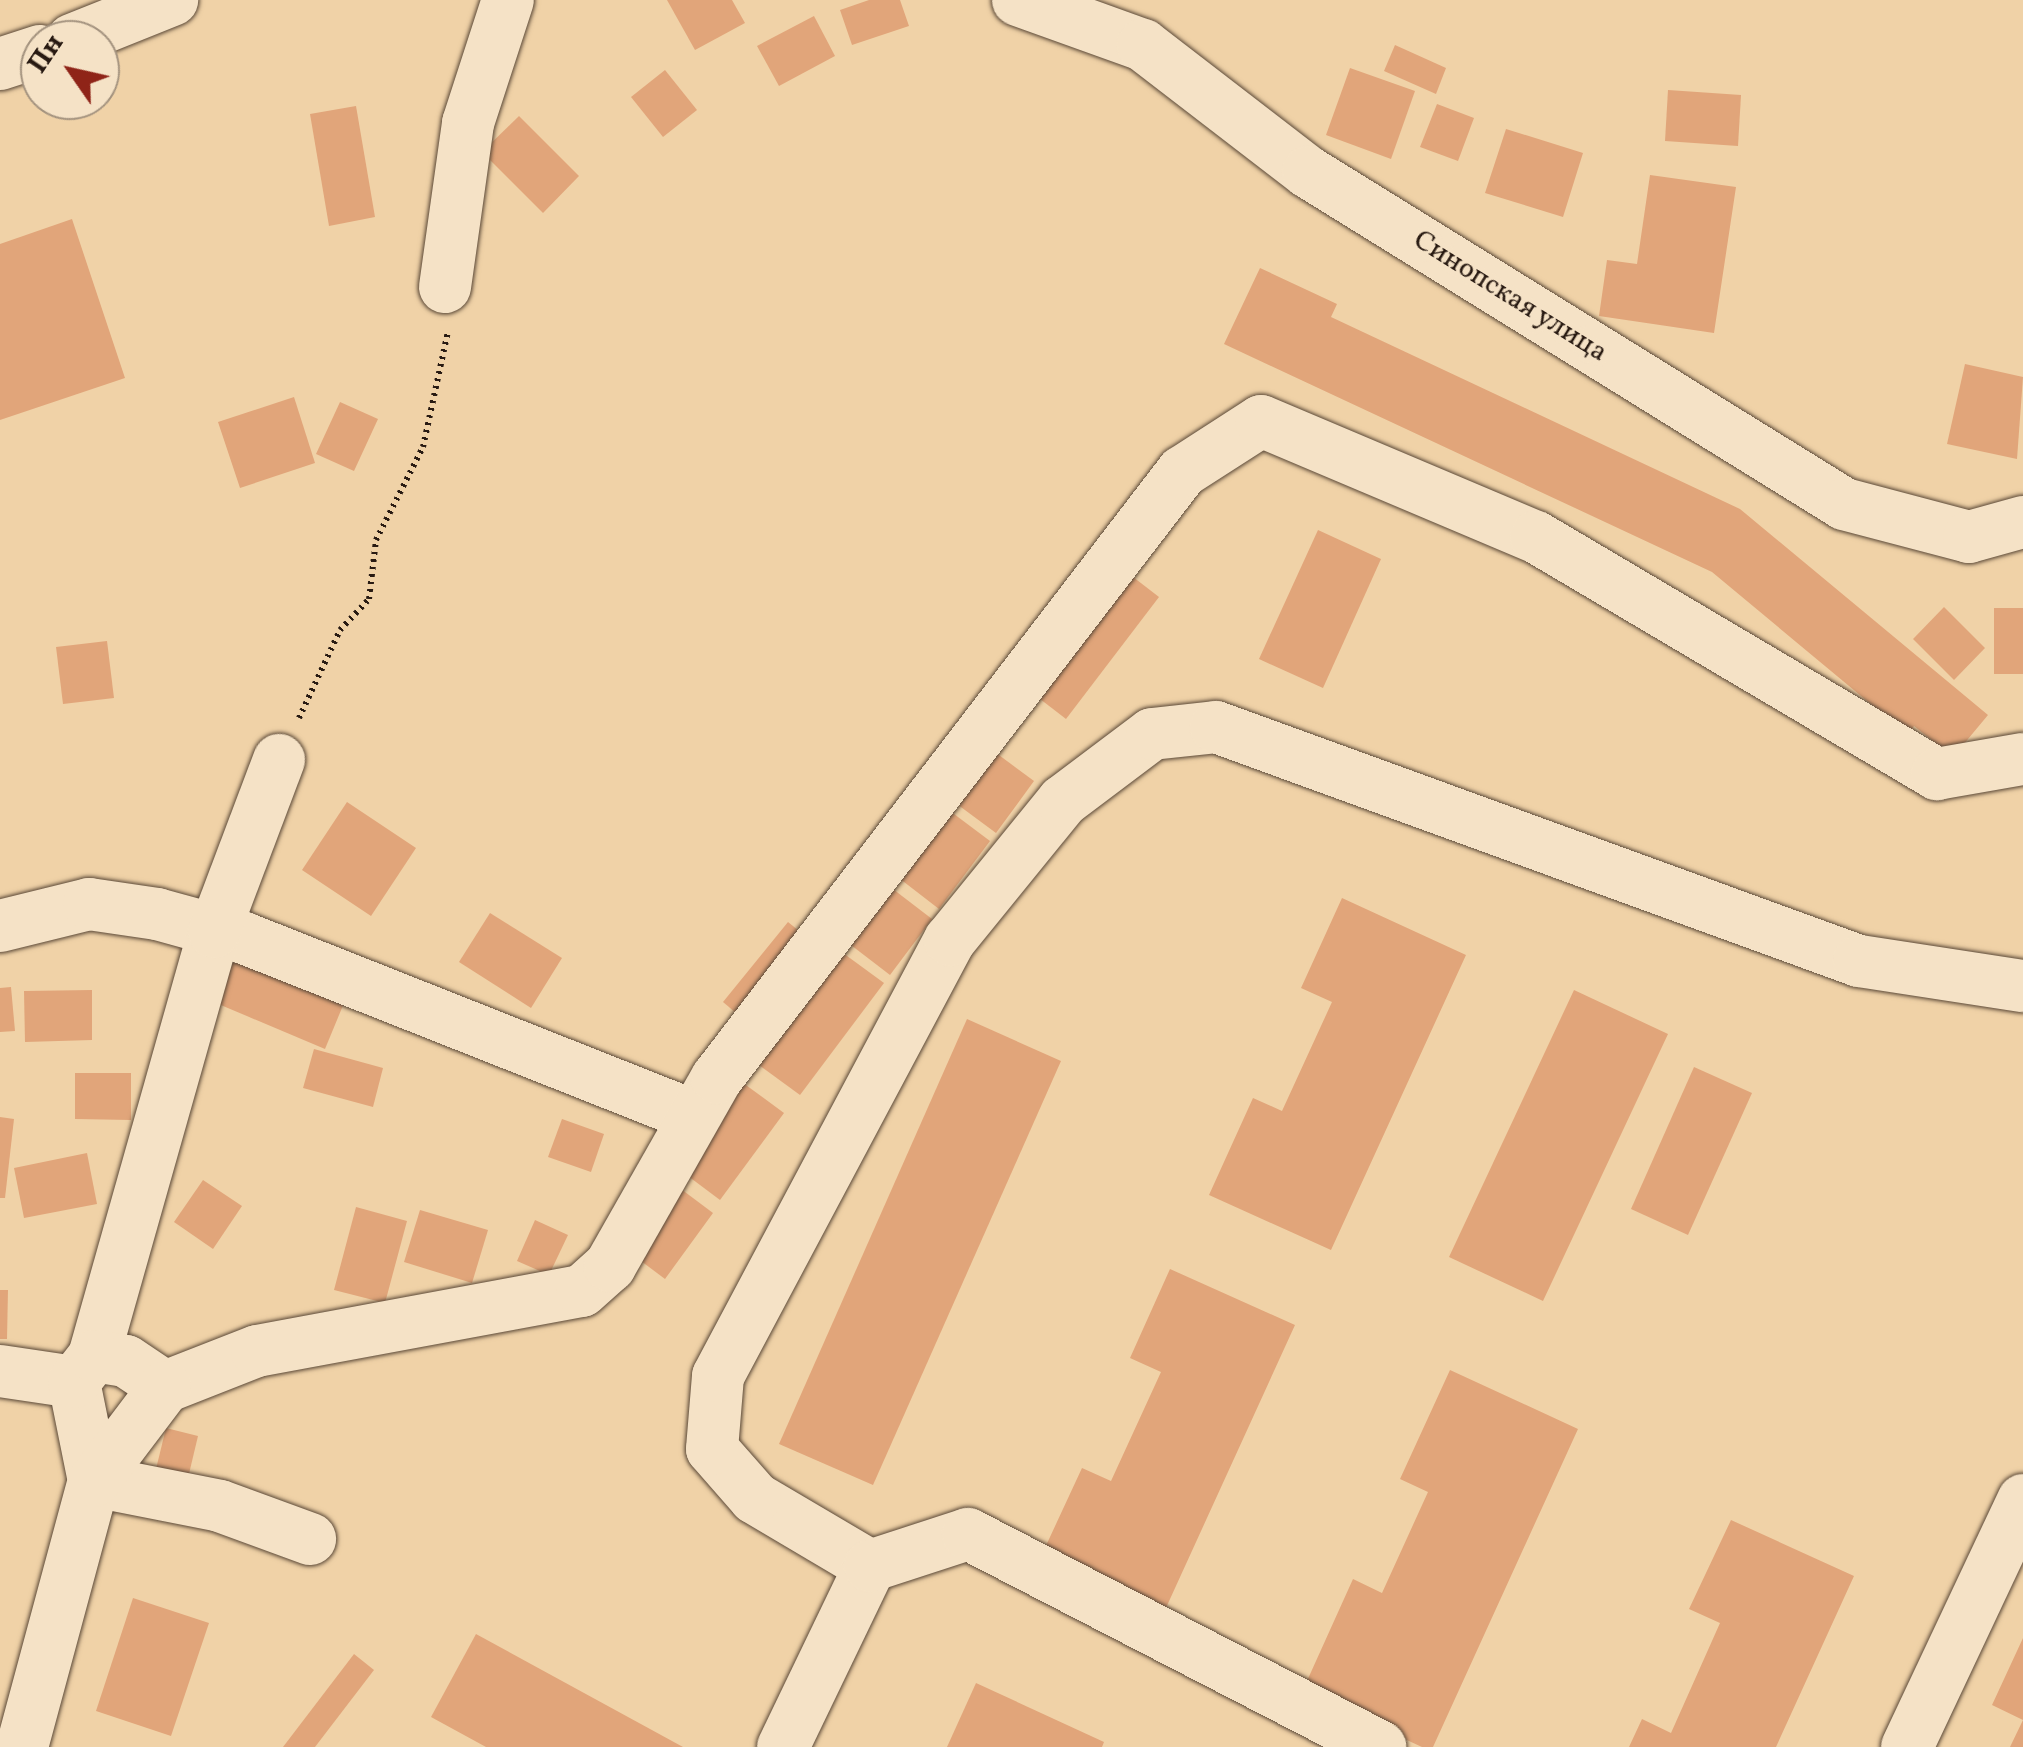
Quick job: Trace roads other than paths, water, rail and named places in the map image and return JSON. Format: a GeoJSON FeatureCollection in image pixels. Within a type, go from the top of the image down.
{"type":"FeatureCollection","features":[{"type":"Feature","properties":{"kind":"street"},"geometry":{"type":"LineString","coordinates":[[120,21],[172,0]]}},
{"type":"Feature","properties":{"kind":"street"},"geometry":{"type":"LineString","coordinates":[[445,287],[468,123],[508,0]]}},
{"type":"Feature","properties":{"kind":"street","name":"Синопская улица"},"geometry":{"type":"LineString","coordinates":[[1018,0],[1143,46],[1308,172],[1844,504],[1969,536],[2023,522]]}},
{"type":"Feature","properties":{"kind":"street"},"geometry":{"type":"LineString","coordinates":[[94,1481],[165,1387],[257,1351],[582,1291],[610,1266],[690,1115],[1182,472],[1261,420],[1536,538],[1937,774],[2023,759]]}},
{"type":"Feature","properties":{"kind":"street"},"geometry":{"type":"LineString","coordinates":[[870,1566],[756,1498],[712,1449],[718,1376],[950,940],[1063,801],[1152,734],[1216,727],[1860,961],[2023,986]]}},
{"type":"Feature","properties":{"kind":"street"},"geometry":{"type":"LineString","coordinates":[[22,1747],[94,1481],[84,1369],[214,932],[279,760]]}},
{"type":"Feature","properties":{"kind":"street"},"geometry":{"type":"LineString","coordinates":[[0,926],[89,904],[214,932],[690,1115]]}},
{"type":"Feature","properties":{"kind":"street"},"geometry":{"type":"LineString","coordinates":[[0,1370],[84,1369],[126,1361],[165,1387]]}},
{"type":"Feature","properties":{"kind":"street"},"geometry":{"type":"LineString","coordinates":[[94,1481],[220,1506],[310,1539]]}},
{"type":"Feature","properties":{"kind":"street"},"geometry":{"type":"LineString","coordinates":[[1907,1747],[2023,1500]]}},
{"type":"Feature","properties":{"kind":"street"},"geometry":{"type":"LineString","coordinates":[[784,1747],[870,1566],[968,1534],[1380,1747]]}}]}
